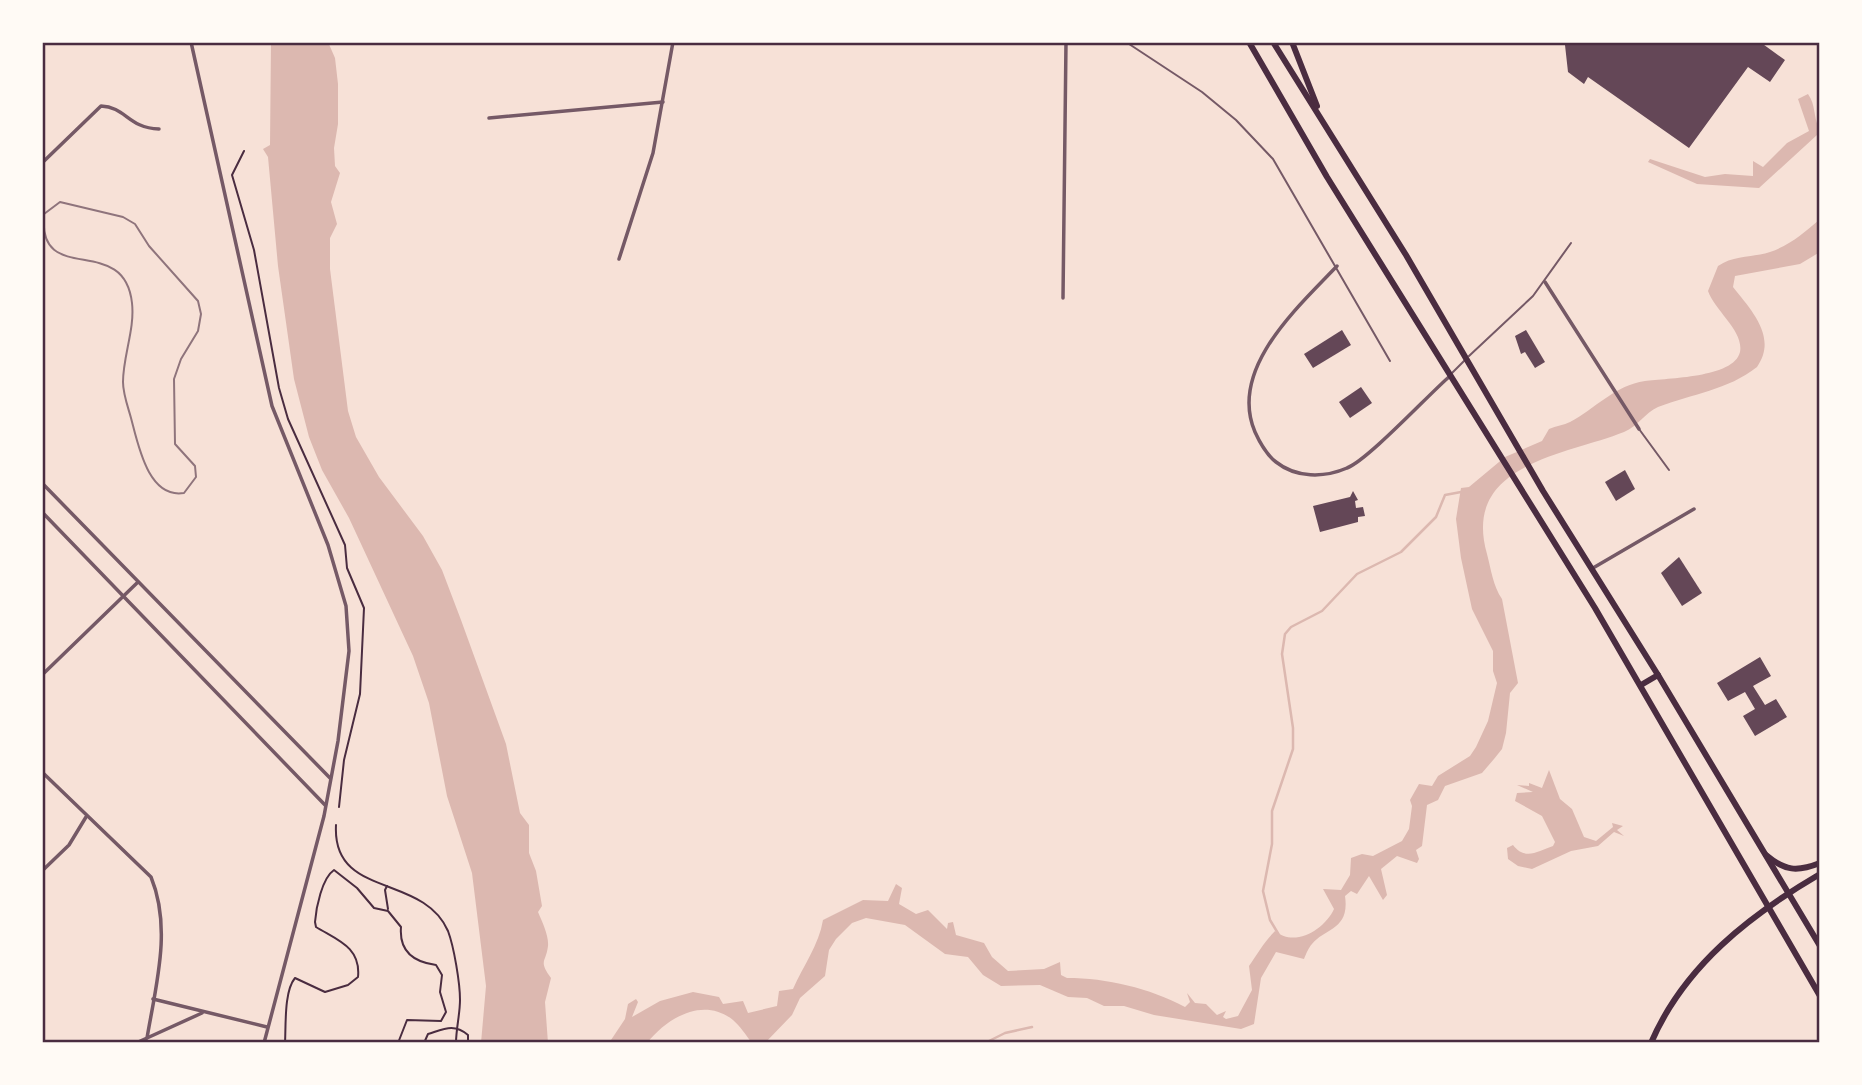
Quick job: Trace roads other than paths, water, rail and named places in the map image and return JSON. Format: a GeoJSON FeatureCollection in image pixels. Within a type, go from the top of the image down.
{"type":"FeatureCollection","features":[{"type":"Feature","properties":{"kind":"highway"},"geometry":{"type":"LineString","coordinates":[[1249,42],[1450,376],[1641,685],[1820,996]]}},
{"type":"Feature","properties":{"kind":"highway"},"geometry":{"type":"LineString","coordinates":[[1273,42],[1467,358],[1543,491],[1658,675],[1820,946]]}},
{"type":"Feature","properties":{"kind":"highway"},"geometry":{"type":"LineString","coordinates":[[1292,42],[1326,127]]}},
{"type":"Feature","properties":{"kind":"highway"},"geometry":{"type":"LineString","coordinates":[[1641,685],[1658,675]]}},
{"type":"Feature","properties":{"kind":"highway"},"geometry":{"type":"LineString","coordinates":[[1766,855],[1778,865],[1795,870],[1820,863]]}},
{"type":"Feature","properties":{"kind":"highway"},"geometry":{"type":"LineString","coordinates":[[1651,1043],[1664,1016],[1692,976],[1721,945],[1769,905],[1820,874]]}},
{"type":"Feature","properties":{"kind":"street"},"geometry":{"type":"LineString","coordinates":[[191,42],[272,406],[328,545],[346,606],[349,651],[346,694],[326,805],[292,947],[264,1043]]}},
{"type":"Feature","properties":{"kind":"street"},"geometry":{"type":"LineString","coordinates":[[619,259],[653,153],[673,42]]}},
{"type":"Feature","properties":{"kind":"street"},"geometry":{"type":"LineString","coordinates":[[1063,298],[1066,42]]}},
{"type":"Feature","properties":{"kind":"street"},"geometry":{"type":"LineString","coordinates":[[489,118],[663,102]]}},
{"type":"Feature","properties":{"kind":"street"},"geometry":{"type":"LineString","coordinates":[[42,163],[101,106],[112,107],[142,129],[159,129]]}},
{"type":"Feature","properties":{"kind":"street"},"geometry":{"type":"LineString","coordinates":[[1337,266],[1267,349],[1248,392],[1249,418],[1257,436],[1276,462],[1308,475],[1347,468],[1450,376]]}},
{"type":"Feature","properties":{"kind":"street"},"geometry":{"type":"LineString","coordinates":[[1545,282],[1639,429]]}},
{"type":"Feature","properties":{"kind":"street"},"geometry":{"type":"LineString","coordinates":[[42,483],[330,778]]}},
{"type":"Feature","properties":{"kind":"street"},"geometry":{"type":"LineString","coordinates":[[1592,569],[1694,509]]}},
{"type":"Feature","properties":{"kind":"street"},"geometry":{"type":"LineString","coordinates":[[42,512],[326,805]]}},
{"type":"Feature","properties":{"kind":"street"},"geometry":{"type":"LineString","coordinates":[[42,676],[138,581]]}},
{"type":"Feature","properties":{"kind":"street"},"geometry":{"type":"LineString","coordinates":[[42,772],[151,877],[160,899],[163,922],[147,1038]]}},
{"type":"Feature","properties":{"kind":"street"},"geometry":{"type":"LineString","coordinates":[[42,871],[69,845],[86,817]]}},
{"type":"Feature","properties":{"kind":"street"},"geometry":{"type":"LineString","coordinates":[[153,999],[268,1027]]}},
{"type":"Feature","properties":{"kind":"street"},"geometry":{"type":"LineString","coordinates":[[136,1043],[204,1012]]}},
{"type":"Feature","properties":{"kind":"lane"},"geometry":{"type":"LineString","coordinates":[[1126,42],[1202,92],[1236,120],[1273,159],[1390,361]]}},
{"type":"Feature","properties":{"kind":"lane"},"geometry":{"type":"LineString","coordinates":[[1450,376],[1545,282],[1571,243]]}},
{"type":"Feature","properties":{"kind":"lane"},"geometry":{"type":"LineString","coordinates":[[1639,429],[1669,470]]}},
{"type":"Feature","properties":{"kind":"waterway"},"geometry":{"type":"LineString","coordinates":[[1279,935],[1270,920],[1263,891],[1272,844],[1272,811],[1293,749],[1293,728],[1282,654],[1285,634],[1291,627],[1322,611],[1357,574],[1401,552],[1436,517],[1445,495],[1461,492]]}},
{"type":"Feature","properties":{"kind":"waterway"},"geometry":{"type":"LineString","coordinates":[[985,1043],[1005,1033],[1032,1027]]}},
{"type":"Feature","properties":{"kind":"tram line"},"geometry":{"type":"LineString","coordinates":[[60,202],[123,217],[135,224],[149,246],[198,301],[201,314],[198,331],[181,359],[174,379],[175,444],[195,466],[196,477],[184,493],[172,493],[153,479],[137,442],[123,387],[132,313],[126,282],[114,269],[67,256],[54,249],[45,236],[44,214],[60,202]]}}]}
